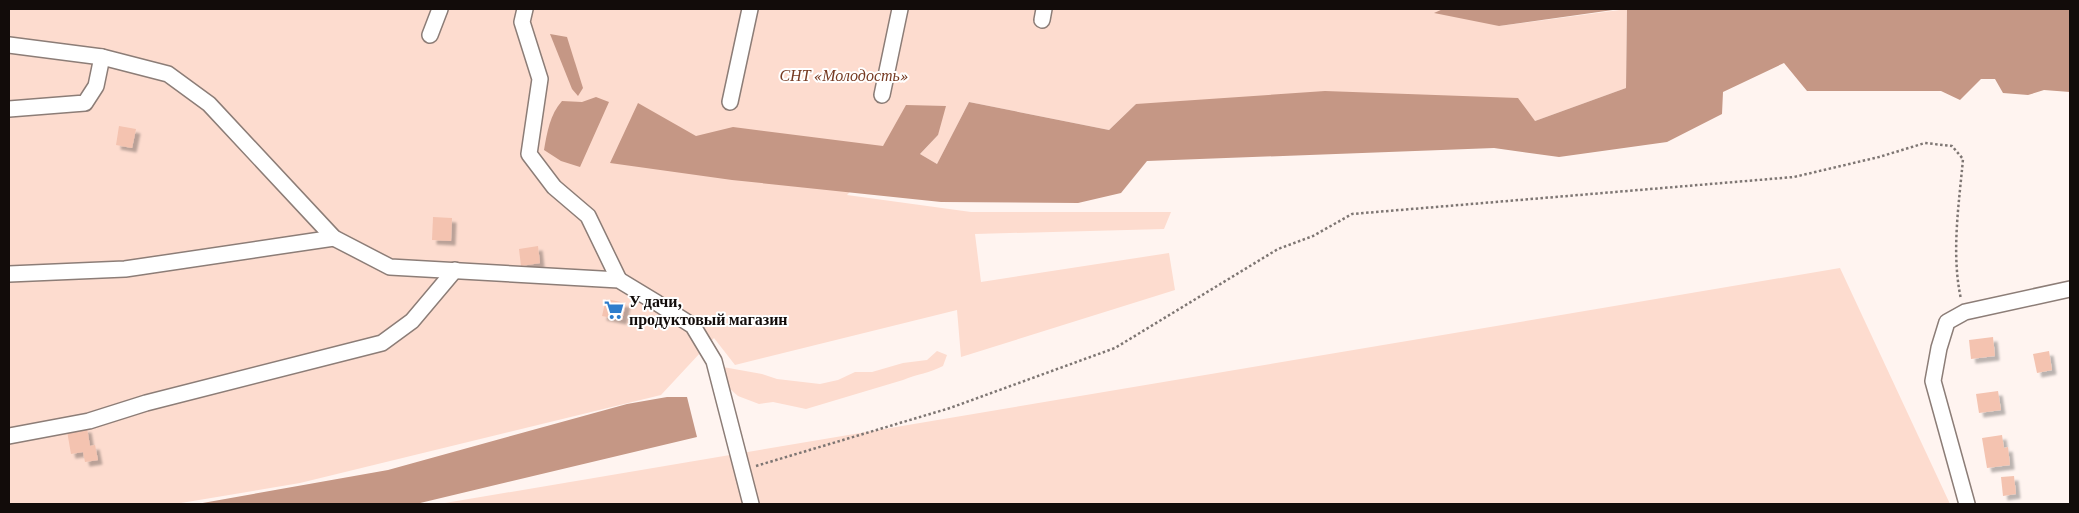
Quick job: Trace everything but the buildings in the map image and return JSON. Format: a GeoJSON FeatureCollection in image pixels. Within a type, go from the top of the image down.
{"type":"FeatureCollection","features":[{"type":"Feature","properties":{"kind":"street"},"geometry":{"type":"LineString","coordinates":[[430,35],[440,9]]}},
{"type":"Feature","properties":{"kind":"street"},"geometry":{"type":"LineString","coordinates":[[525,9],[522,22],[540,79],[529,154],[554,187],[588,216],[619,280]]}},
{"type":"Feature","properties":{"kind":"street"},"geometry":{"type":"LineString","coordinates":[[730,102],[750,9]]}},
{"type":"Feature","properties":{"kind":"street"},"geometry":{"type":"LineString","coordinates":[[882,95],[900,9]]}},
{"type":"Feature","properties":{"kind":"street"},"geometry":{"type":"LineString","coordinates":[[9,45],[102,57],[168,74],[209,104],[334,238],[390,267],[619,280],[693,326],[714,361],[751,504]]}},
{"type":"Feature","properties":{"kind":"street"},"geometry":{"type":"LineString","coordinates":[[9,109],[85,103],[96,86],[102,57]]}},
{"type":"Feature","properties":{"kind":"street"},"geometry":{"type":"LineString","coordinates":[[9,274],[125,269],[334,238]]}},
{"type":"Feature","properties":{"kind":"street"},"geometry":{"type":"LineString","coordinates":[[9,436],[89,421],[146,403],[382,343],[412,321],[455,270]]}},
{"type":"Feature","properties":{"kind":"street"},"geometry":{"type":"LineString","coordinates":[[1968,504],[1933,382],[1948,322],[1964,312],[2070,289]]}},
{"type":"Feature","properties":{"kind":"path"},"geometry":{"type":"LineString","coordinates":[[742,470],[950,408],[1115,348],[1278,249],[1313,236],[1352,214],[1794,177],[1879,157],[1925,143],[1952,146],[1963,159],[1957,280],[1964,312]]}},
{"type":"Feature","properties":{"kind":"green space","name":"СНТ «Молодость»"},"geometry":{"type":"Polygon","coordinates":[[[9,9],[1471,9],[1499,26],[1627,9],[1626,88],[1535,121],[1136,104],[1109,130],[969,102],[937,164],[920,154],[938,135],[883,146],[868,172],[847,195],[971,212],[1171,212],[1164,229],[975,234],[981,282],[1169,253],[1175,290],[961,357],[957,310],[735,365],[714,338],[661,395],[300,483],[175,504],[9,504],[9,9]]]}},
{"type":"Feature","properties":{"kind":"green space"},"geometry":{"type":"Polygon","coordinates":[[[1840,268],[1950,504],[439,504],[1840,268]]]}},
{"type":"Feature","properties":{"kind":"green space"},"geometry":{"type":"Polygon","coordinates":[[[937,351],[947,355],[943,366],[806,409],[773,402],[759,404],[738,396],[730,389],[724,377],[723,367],[762,374],[777,379],[820,384],[838,380],[855,372],[872,372],[903,363],[927,360],[937,351]]]}},
{"type":"Feature","properties":{"kind":"shaded area"},"geometry":{"type":"Polygon","coordinates":[[[1443,9],[1620,9],[1499,26],[1434,13],[1443,9]]]}},
{"type":"Feature","properties":{"kind":"shaded area"},"geometry":{"type":"Polygon","coordinates":[[[1627,9],[2070,9],[2070,92],[2044,90],[2028,95],[2003,93],[1995,79],[1981,79],[1960,100],[1941,91],[1807,91],[1784,63],[1723,92],[1722,114],[1667,142],[1559,157],[1494,148],[1147,161],[1121,193],[1078,203],[941,202],[732,180],[610,163],[638,103],[696,136],[733,127],[883,146],[906,105],[946,106],[938,135],[920,154],[937,164],[969,102],[1109,130],[1136,104],[1325,91],[1518,98],[1535,121],[1626,88],[1627,9]]]}},
{"type":"Feature","properties":{"kind":"shaded area"},"geometry":{"type":"Polygon","coordinates":[[[550,34],[567,37],[583,88],[578,96],[572,89],[550,34]]]}},
{"type":"Feature","properties":{"kind":"shaded area"},"geometry":{"type":"Polygon","coordinates":[[[596,97],[609,102],[580,167],[561,161],[544,150],[552,118],[562,101],[582,102],[596,97]]]}},
{"type":"Feature","properties":{"kind":"shaded area"},"geometry":{"type":"Polygon","coordinates":[[[667,397],[687,397],[697,437],[416,504],[197,504],[388,470],[627,404],[667,397]]]}},
{"type":"Feature","properties":{"kind":"place","name":"У дачи, продуктовый магазин"},"geometry":{"type":"Point","coordinates":[614,310]}}]}
